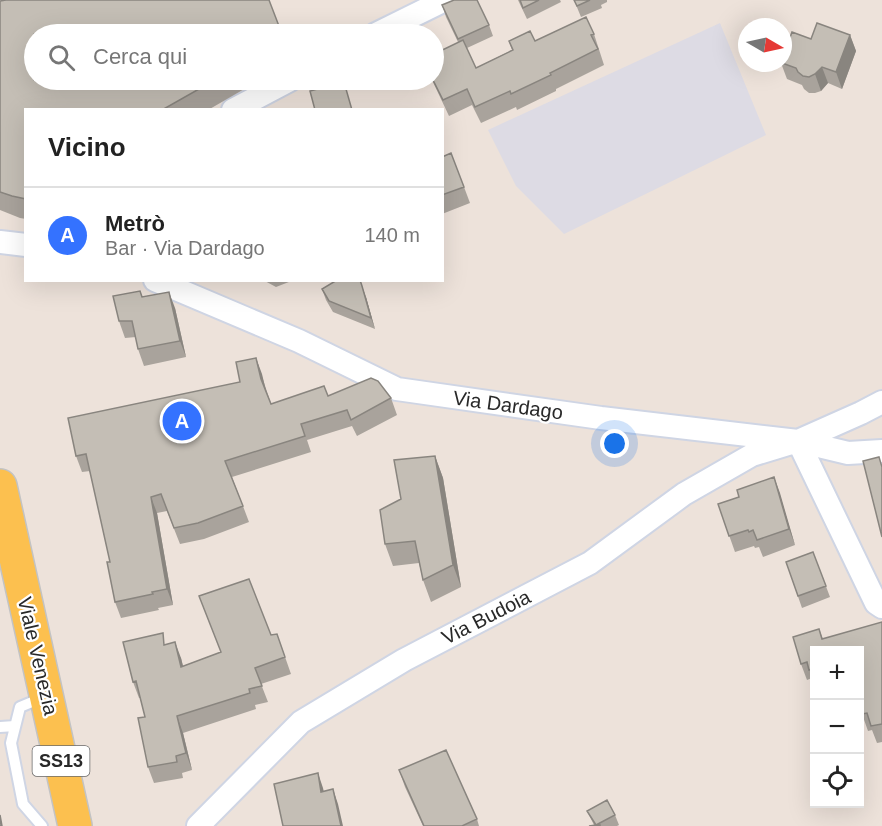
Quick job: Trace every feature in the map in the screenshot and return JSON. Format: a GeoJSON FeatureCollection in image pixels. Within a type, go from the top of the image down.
{"type":"FeatureCollection","features":[{"type":"Feature","properties":{"kind":"main road","name":"Viale Venezia"},"geometry":{"type":"LineString","coordinates":[[0,486],[75,826]]}},
{"type":"Feature","properties":{"kind":"street"},"geometry":{"type":"LineString","coordinates":[[396,24],[445,0]]}},
{"type":"Feature","properties":{"kind":"street"},"geometry":{"type":"LineString","coordinates":[[237,108],[271,90]]}},
{"type":"Feature","properties":{"kind":"street"},"geometry":{"type":"LineString","coordinates":[[0,242],[24,246]]}},
{"type":"Feature","properties":{"kind":"street","name":"Via Dardago"},"geometry":{"type":"LineString","coordinates":[[160,282],[299,341],[397,389],[601,418],[798,441],[848,453],[882,451]]}},
{"type":"Feature","properties":{"kind":"street","name":"Via Budoia"},"geometry":{"type":"LineString","coordinates":[[198,826],[301,722],[404,660],[590,563],[684,494],[752,455],[798,441],[882,402]]}},
{"type":"Feature","properties":{"kind":"street"},"geometry":{"type":"LineString","coordinates":[[798,441],[876,603],[882,607]]}},
{"type":"Feature","properties":{"kind":"lane"},"geometry":{"type":"LineString","coordinates":[[42,826],[23,804],[11,743],[20,707],[47,695]]}},
{"type":"Feature","properties":{"kind":"lane"},"geometry":{"type":"LineString","coordinates":[[0,727],[15,726]]}},
{"type":"Feature","properties":{"kind":"shaded area"},"geometry":{"type":"Polygon","coordinates":[[[720,23],[738,72],[740,72],[766,135],[564,234],[516,186],[488,130],[720,23]]]}},
{"type":"Feature","properties":{"kind":"building"},"geometry":{"type":"Polygon","coordinates":[[[269,0],[278,24],[24,24],[24,90],[197,90],[166,108],[24,108],[24,199],[0,192],[0,1],[269,0]]]}},
{"type":"Feature","properties":{"kind":"building"},"geometry":{"type":"Polygon","coordinates":[[[454,0],[477,0],[489,25],[458,39],[442,5],[454,0]]]}},
{"type":"Feature","properties":{"kind":"building"},"geometry":{"type":"Polygon","coordinates":[[[520,0],[539,0],[523,8],[520,0]]]}},
{"type":"Feature","properties":{"kind":"building"},"geometry":{"type":"Polygon","coordinates":[[[574,0],[590,0],[577,6],[574,0]]]}},
{"type":"Feature","properties":{"kind":"building"},"geometry":{"type":"Polygon","coordinates":[[[586,17],[598,49],[511,94],[510,91],[475,107],[467,89],[443,100],[438,90],[444,90],[444,49],[463,40],[476,68],[513,50],[509,41],[530,31],[535,41],[586,17]]]}},
{"type":"Feature","properties":{"kind":"building"},"geometry":{"type":"Polygon","coordinates":[[[817,23],[850,35],[836,72],[822,67],[809,77],[803,76],[792,67],[792,32],[811,39],[817,23]]]}},
{"type":"Feature","properties":{"kind":"building"},"geometry":{"type":"Polygon","coordinates":[[[346,90],[351,108],[314,108],[310,91],[346,90]]]}},
{"type":"Feature","properties":{"kind":"building"},"geometry":{"type":"Polygon","coordinates":[[[451,153],[464,187],[444,194],[444,156],[451,153]]]}},
{"type":"Feature","properties":{"kind":"building"},"geometry":{"type":"Polygon","coordinates":[[[334,282],[361,282],[371,318],[329,301],[322,289],[334,282]]]}},
{"type":"Feature","properties":{"kind":"building"},"geometry":{"type":"Polygon","coordinates":[[[140,291],[142,297],[169,292],[180,341],[138,349],[132,321],[119,321],[113,296],[140,291]]]}},
{"type":"Feature","properties":{"kind":"building"},"geometry":{"type":"Polygon","coordinates":[[[256,358],[271,404],[324,386],[328,396],[371,378],[378,381],[391,398],[351,420],[347,410],[301,424],[305,436],[225,461],[243,506],[198,523],[174,528],[161,494],[151,497],[167,589],[115,602],[107,562],[110,562],[86,454],[76,456],[68,418],[240,382],[236,362],[256,358]]]}},
{"type":"Feature","properties":{"kind":"building"},"geometry":{"type":"Polygon","coordinates":[[[435,456],[453,565],[423,580],[415,541],[385,544],[380,510],[401,499],[394,460],[435,456]]]}},
{"type":"Feature","properties":{"kind":"building"},"geometry":{"type":"Polygon","coordinates":[[[879,457],[882,467],[882,537],[863,461],[879,457]]]}},
{"type":"Feature","properties":{"kind":"building"},"geometry":{"type":"Polygon","coordinates":[[[774,477],[789,529],[757,540],[753,530],[729,536],[718,504],[739,497],[737,490],[774,477]]]}},
{"type":"Feature","properties":{"kind":"building"},"geometry":{"type":"Polygon","coordinates":[[[813,552],[826,586],[798,596],[786,562],[813,552]]]}},
{"type":"Feature","properties":{"kind":"building"},"geometry":{"type":"Polygon","coordinates":[[[249,579],[271,635],[277,634],[285,657],[255,668],[262,686],[249,689],[250,693],[177,716],[186,753],[176,756],[177,762],[148,767],[138,718],[145,717],[123,642],[163,633],[164,645],[175,642],[181,667],[221,652],[199,596],[249,579]]]}},
{"type":"Feature","properties":{"kind":"building"},"geometry":{"type":"Polygon","coordinates":[[[882,622],[882,724],[871,726],[867,713],[864,714],[864,646],[810,646],[810,670],[807,662],[801,664],[793,637],[819,629],[822,639],[882,622]]]}},
{"type":"Feature","properties":{"kind":"building"},"geometry":{"type":"Polygon","coordinates":[[[446,750],[477,819],[462,826],[424,826],[399,770],[446,750]]]}},
{"type":"Feature","properties":{"kind":"building"},"geometry":{"type":"Polygon","coordinates":[[[318,773],[321,792],[333,789],[341,826],[283,826],[274,784],[318,773]]]}},
{"type":"Feature","properties":{"kind":"building"},"geometry":{"type":"Polygon","coordinates":[[[607,800],[615,815],[596,825],[587,811],[607,800]]]}},
{"type":"Feature","properties":{"kind":"place","name":"Metrò"},"geometry":{"type":"Point","coordinates":[182,421]}}]}
